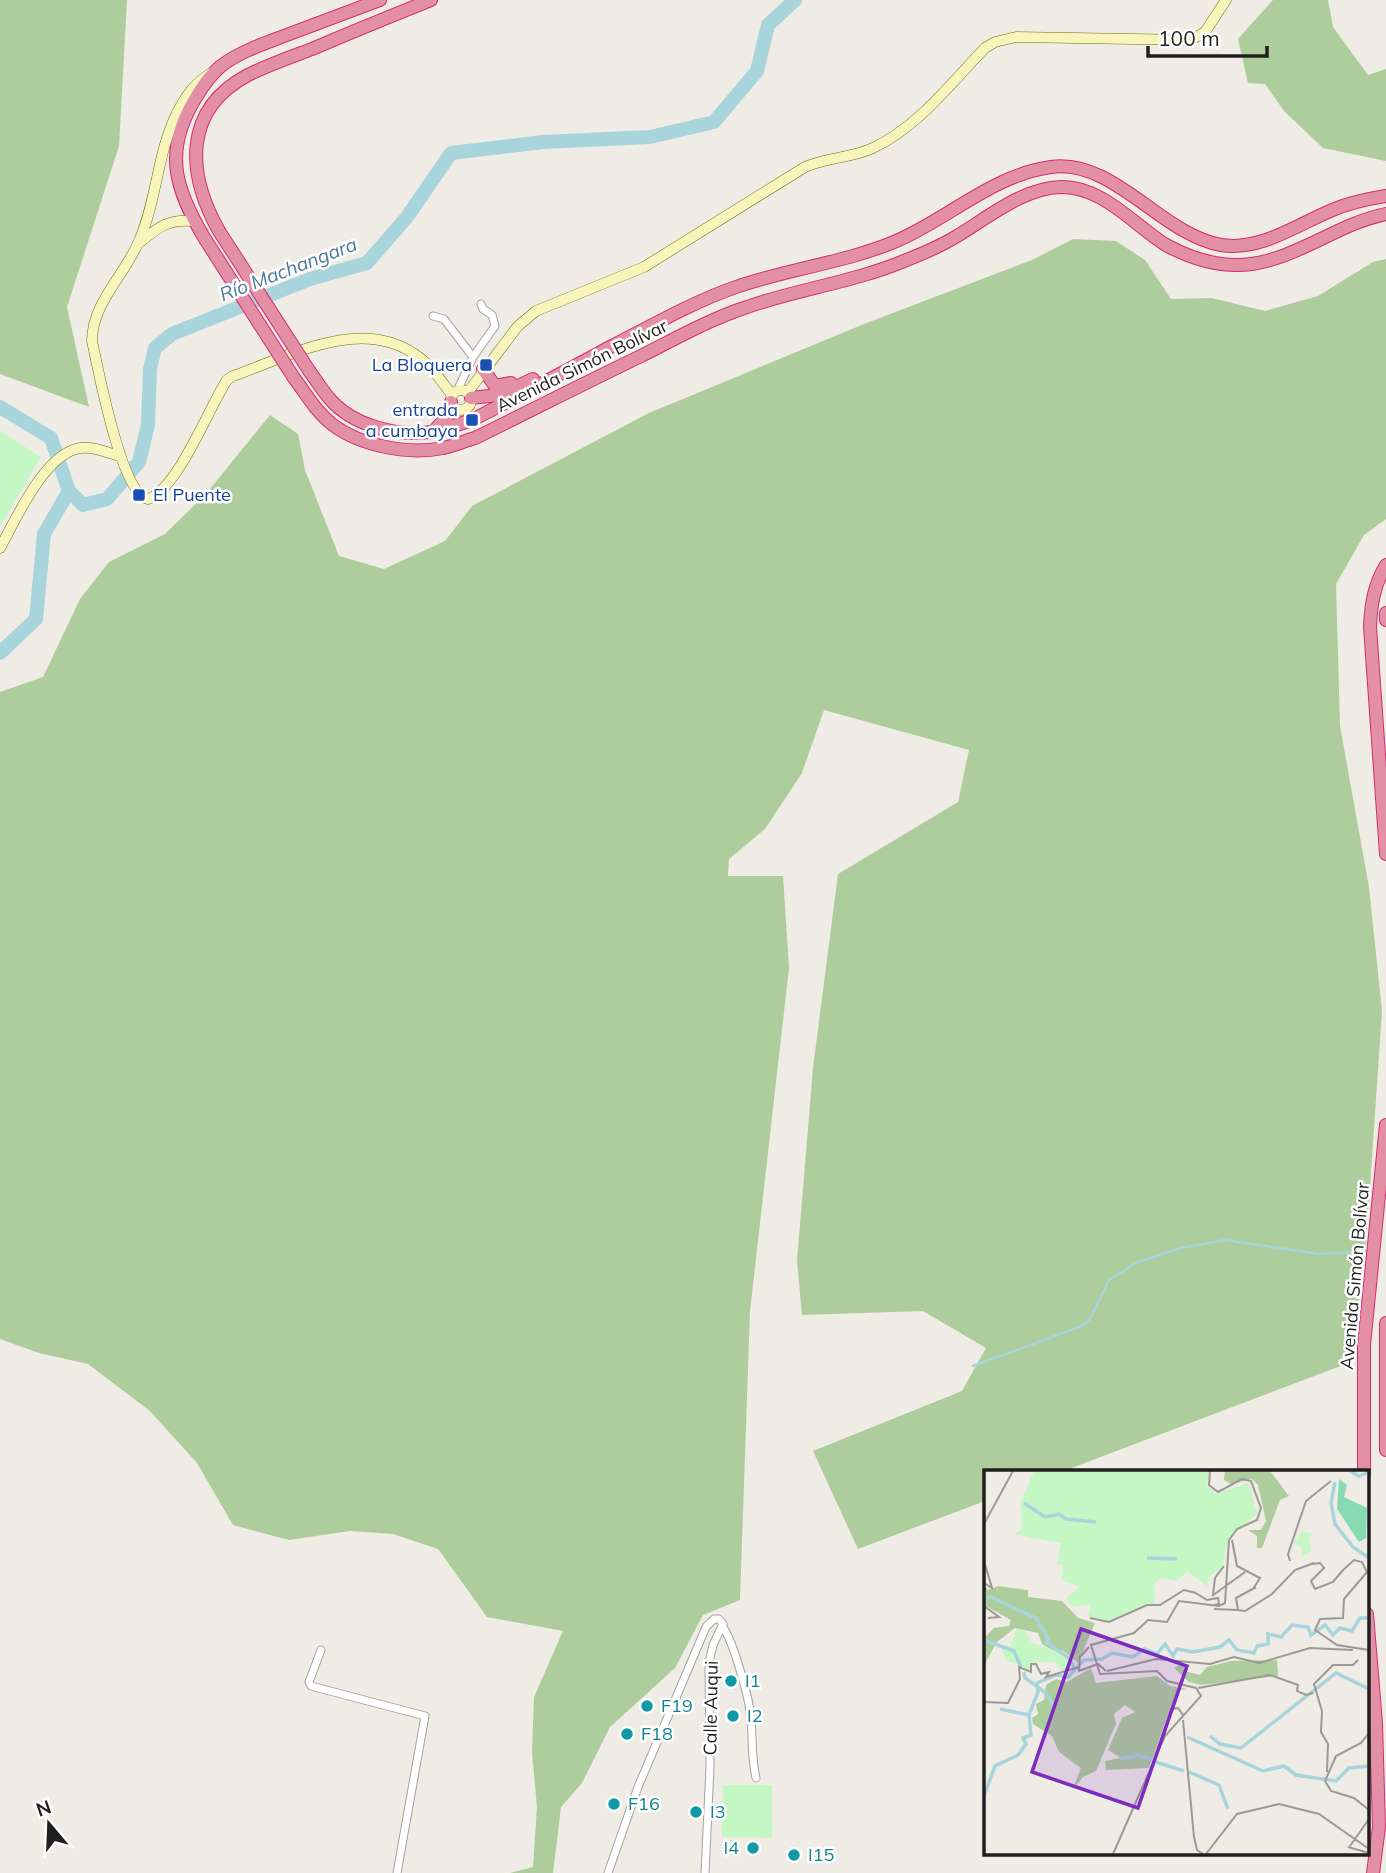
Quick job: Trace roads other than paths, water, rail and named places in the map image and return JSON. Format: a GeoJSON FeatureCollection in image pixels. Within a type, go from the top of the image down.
{"type":"FeatureCollection","features":[{"type":"Feature","properties":{"kind":"highway","name":"Avenida Simón Bolívar"},"geometry":{"type":"LineString","coordinates":[[380,0],[254,47],[222,65],[204,85],[186,114],[174,151],[177,178],[194,220],[317,410],[333,425],[357,438],[401,449],[443,448],[475,438],[688,332],[746,307],[903,262],[954,238],[1036,190],[1063,186],[1090,193],[1166,245],[1210,263],[1239,265],[1266,261],[1359,221],[1386,214]]}},
{"type":"Feature","properties":{"kind":"highway","name":"Avenida Simón Bolívar"},"geometry":{"type":"LineString","coordinates":[[431,0],[247,76],[220,95],[203,121],[195,147],[196,174],[202,197],[219,231],[330,400],[362,422],[398,431],[434,431],[472,420],[687,306],[737,286],[895,242],[999,183],[1053,166],[1076,168],[1107,181],[1197,239],[1223,245],[1252,244],[1278,236],[1330,211],[1363,199],[1386,195]]}},
{"type":"Feature","properties":{"kind":"highway"},"geometry":{"type":"LineString","coordinates":[[483,369],[491,382],[500,386],[583,362]]}},
{"type":"Feature","properties":{"kind":"highway"},"geometry":{"type":"LineString","coordinates":[[469,395],[498,395],[538,377]]}},
{"type":"Feature","properties":{"kind":"highway"},"geometry":{"type":"LineString","coordinates":[[434,431],[447,415],[453,396]]}},
{"type":"Feature","properties":{"kind":"highway"},"geometry":{"type":"LineString","coordinates":[[1386,565],[1378,579],[1371,602],[1370,627],[1386,855]]}},
{"type":"Feature","properties":{"kind":"highway"},"geometry":{"type":"LineString","coordinates":[[1386,612],[1386,620]]}},
{"type":"Feature","properties":{"kind":"highway","name":"Avenida Simón Bolívar"},"geometry":{"type":"LineString","coordinates":[[1364,1470],[1364,1345],[1386,1125]]}},
{"type":"Feature","properties":{"kind":"highway","name":"Avenida Simón Bolívar"},"geometry":{"type":"LineString","coordinates":[[1386,1323],[1386,1450]]}},
{"type":"Feature","properties":{"kind":"highway"},"geometry":{"type":"LineString","coordinates":[[1368,1626],[1376,1723],[1380,1827],[1373,1873]]}},
{"type":"Feature","properties":{"kind":"street"},"geometry":{"type":"LineString","coordinates":[[222,65],[190,89],[176,115],[139,243],[97,312],[92,330],[92,341],[122,460],[143,499],[153,497],[178,467],[227,380],[233,376],[333,340],[372,339],[404,347],[428,365],[453,396],[455,408],[463,409],[469,405],[469,395],[483,369],[517,326],[536,311],[644,267],[805,166],[862,153],[894,136],[915,119],[985,48],[995,42],[1016,37],[1191,40],[1205,32],[1226,0]]}},
{"type":"Feature","properties":{"kind":"street"},"geometry":{"type":"LineString","coordinates":[[139,243],[166,223],[194,220]]}},
{"type":"Feature","properties":{"kind":"street"},"geometry":{"type":"LineString","coordinates":[[453,396],[472,357],[495,326],[492,315],[483,309],[481,304]]}},
{"type":"Feature","properties":{"kind":"street"},"geometry":{"type":"LineString","coordinates":[[433,316],[443,319],[472,357]]}},
{"type":"Feature","properties":{"kind":"street"},"geometry":{"type":"LineString","coordinates":[[453,396],[463,390],[469,395]]}},
{"type":"Feature","properties":{"kind":"street"},"geometry":{"type":"LineString","coordinates":[[0,548],[35,485],[48,468],[75,449],[98,450],[122,460]]}},
{"type":"Feature","properties":{"kind":"street","name":"Calle Auqui"},"geometry":{"type":"LineString","coordinates":[[608,1873],[638,1787],[706,1626],[714,1619],[719,1619],[722,1626],[709,1662],[710,1767],[705,1873]]}},
{"type":"Feature","properties":{"kind":"street"},"geometry":{"type":"LineString","coordinates":[[722,1626],[730,1639],[749,1706],[752,1761],[756,1779]]}},
{"type":"Feature","properties":{"kind":"street"},"geometry":{"type":"LineString","coordinates":[[321,1650],[309,1682],[311,1686],[425,1716],[397,1873]]}},
{"type":"Feature","properties":{"kind":"waterway","name":"Río Machangara"},"geometry":{"type":"LineString","coordinates":[[0,653],[36,619],[44,534],[69,491],[83,505],[107,499],[139,462],[148,425],[150,369],[155,348],[172,334],[310,279],[367,263],[407,217],[451,153],[543,142],[650,137],[714,122],[757,71],[768,25],[795,0]]}},
{"type":"Feature","properties":{"kind":"waterway"},"geometry":{"type":"LineString","coordinates":[[0,407],[51,438],[69,491]]}},
{"type":"Feature","properties":{"kind":"waterway"},"geometry":{"type":"LineString","coordinates":[[973,1366],[1082,1326],[1090,1319],[1109,1280],[1136,1263],[1181,1248],[1225,1240],[1320,1254],[1368,1251]]}},
{"type":"Feature","properties":{"kind":"place","name":"La Bloquera"},"geometry":{"type":"Point","coordinates":[486,365]}},
{"type":"Feature","properties":{"kind":"place","name":"entrada a cumbaya"},"geometry":{"type":"Point","coordinates":[472,420]}},
{"type":"Feature","properties":{"kind":"place","name":"El Puente"},"geometry":{"type":"Point","coordinates":[139,495]}},
{"type":"Feature","properties":{"kind":"place","name":"I1"},"geometry":{"type":"Point","coordinates":[731,1681]}},
{"type":"Feature","properties":{"kind":"place","name":"F19"},"geometry":{"type":"Point","coordinates":[647,1706]}},
{"type":"Feature","properties":{"kind":"place","name":"I2"},"geometry":{"type":"Point","coordinates":[733,1716]}},
{"type":"Feature","properties":{"kind":"place","name":"F18"},"geometry":{"type":"Point","coordinates":[627,1734]}},
{"type":"Feature","properties":{"kind":"place","name":"F16"},"geometry":{"type":"Point","coordinates":[614,1804]}},
{"type":"Feature","properties":{"kind":"place","name":"I3"},"geometry":{"type":"Point","coordinates":[696,1812]}},
{"type":"Feature","properties":{"kind":"place","name":"I4"},"geometry":{"type":"Point","coordinates":[753,1848]}},
{"type":"Feature","properties":{"kind":"place","name":"I15"},"geometry":{"type":"Point","coordinates":[794,1855]}}]}
